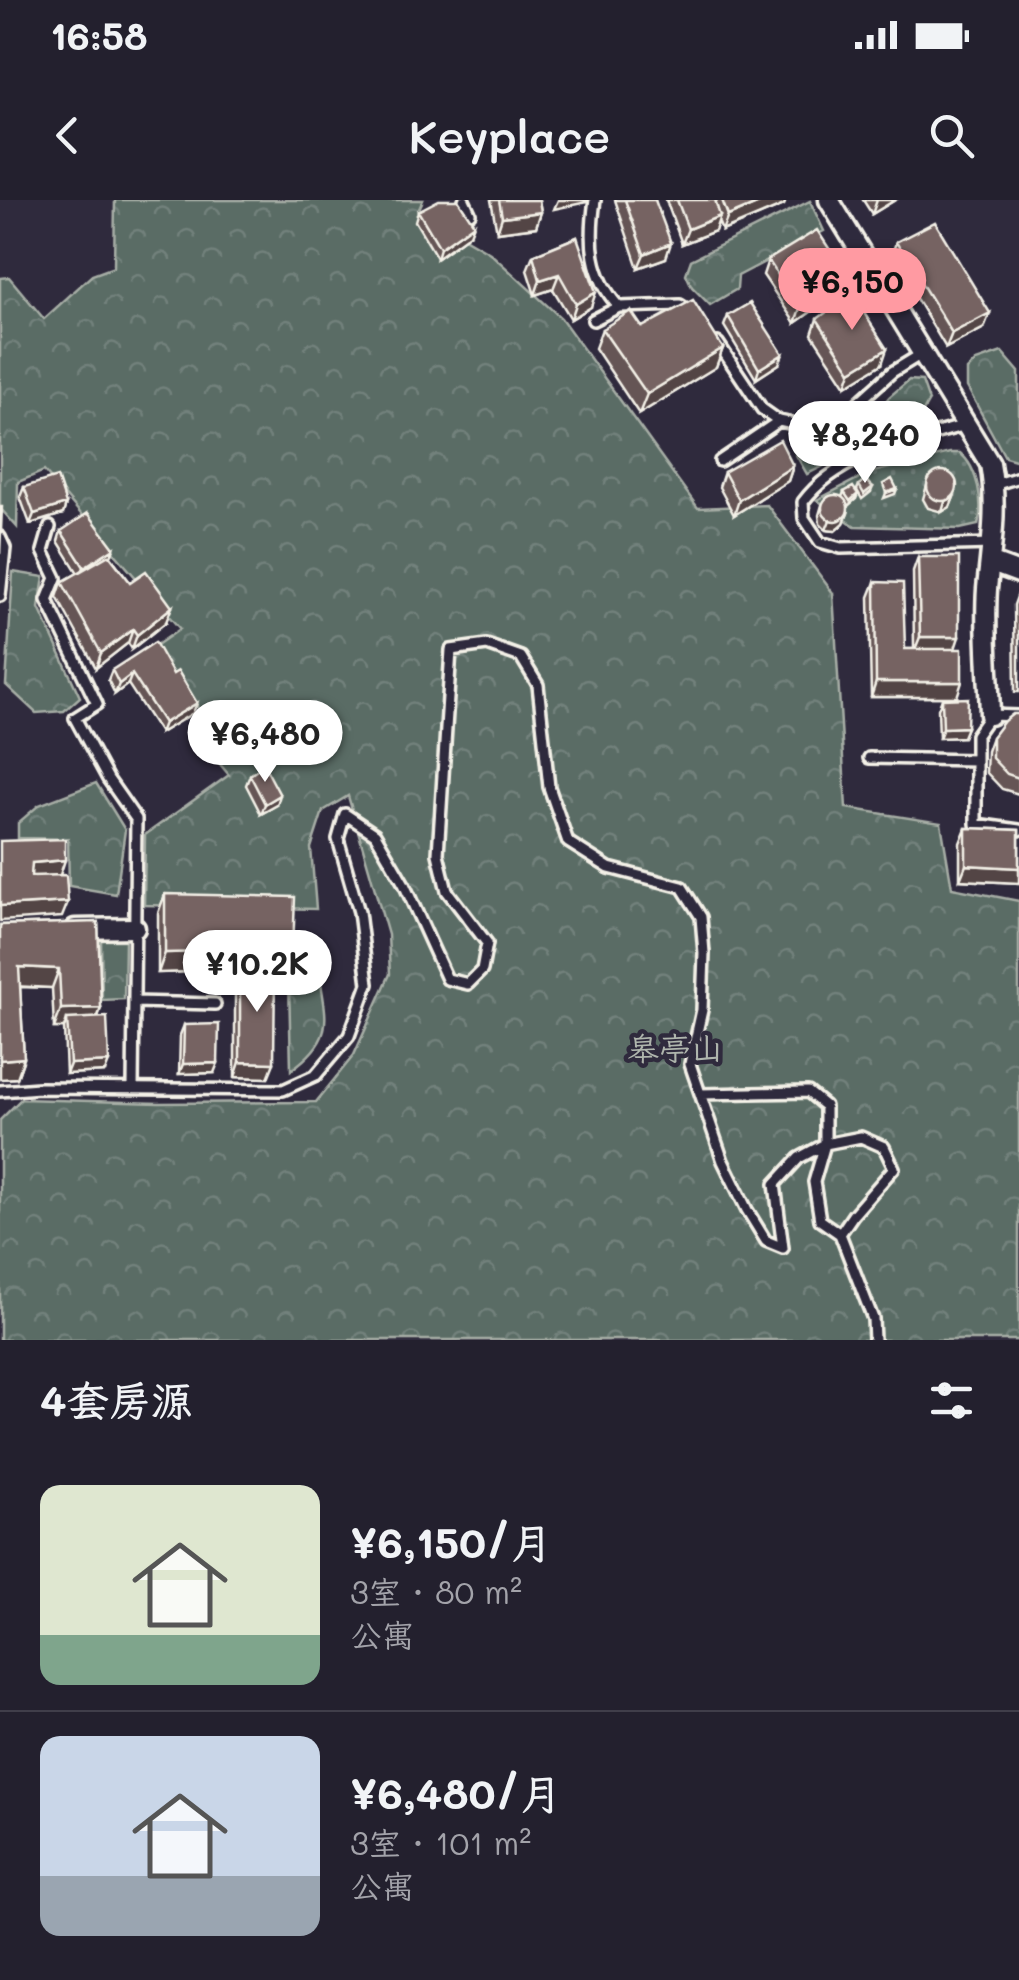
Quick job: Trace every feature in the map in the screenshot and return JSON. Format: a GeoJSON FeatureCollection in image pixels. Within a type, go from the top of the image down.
{"type":"FeatureCollection","features":[{"type":"Feature","properties":{"kind":"street"},"geometry":{"type":"LineString","coordinates":[[829,200],[990,464],[994,485],[988,589],[990,716]]}},
{"type":"Feature","properties":{"kind":"street"},"geometry":{"type":"LineString","coordinates":[[992,563],[1019,574]]}},
{"type":"Feature","properties":{"kind":"street"},"geometry":{"type":"LineString","coordinates":[[58,929],[136,928]]}},
{"type":"Feature","properties":{"kind":"lane"},"geometry":{"type":"LineString","coordinates":[[464,200],[470,213]]}},
{"type":"Feature","properties":{"kind":"lane"},"geometry":{"type":"LineString","coordinates":[[595,200],[589,238],[603,290],[619,306]]}},
{"type":"Feature","properties":{"kind":"lane"},"geometry":{"type":"LineString","coordinates":[[593,320],[619,306],[680,305],[701,317]]}},
{"type":"Feature","properties":{"kind":"lane"},"geometry":{"type":"LineString","coordinates":[[711,332],[762,408],[779,422],[804,426],[850,410],[892,372],[923,353]]}},
{"type":"Feature","properties":{"kind":"lane"},"geometry":{"type":"LineString","coordinates":[[720,461],[779,422]]}},
{"type":"Feature","properties":{"kind":"lane"},"geometry":{"type":"LineString","coordinates":[[966,425],[876,450],[814,487],[803,502],[804,518],[820,542],[841,548],[993,544]]}},
{"type":"Feature","properties":{"kind":"lane"},"geometry":{"type":"LineString","coordinates":[[994,485],[1019,477]]}},
{"type":"Feature","properties":{"kind":"lane"},"geometry":{"type":"LineString","coordinates":[[50,527],[43,551],[56,578],[47,600],[97,704],[75,718],[108,779],[136,819],[133,1088]]}},
{"type":"Feature","properties":{"kind":"lane"},"geometry":{"type":"LineString","coordinates":[[0,537],[5,548],[0,596]]}},
{"type":"Feature","properties":{"kind":"lane"},"geometry":{"type":"LineString","coordinates":[[0,1092],[133,1088],[284,1090],[316,1074],[349,1036],[368,984],[359,912],[338,839],[346,814],[375,834],[404,884],[447,979],[468,984],[482,970],[487,943],[447,891],[438,854],[450,650],[487,645],[522,657],[538,684],[549,787],[568,842],[609,868],[682,887],[701,917],[702,1010],[690,1064],[723,1161],[766,1241],[783,1248],[775,1184],[799,1158],[825,1144],[861,1137],[884,1147],[894,1168],[840,1234]]}},
{"type":"Feature","properties":{"kind":"lane"},"geometry":{"type":"LineString","coordinates":[[1019,716],[990,716],[976,735],[976,824],[1019,830]]}},
{"type":"Feature","properties":{"kind":"lane"},"geometry":{"type":"LineString","coordinates":[[870,758],[976,760]]}},
{"type":"Feature","properties":{"kind":"lane"},"geometry":{"type":"LineString","coordinates":[[134,1002],[215,1004]]}},
{"type":"Feature","properties":{"kind":"lane"},"geometry":{"type":"LineString","coordinates":[[701,1094],[808,1092],[825,1106],[825,1144],[814,1182],[820,1220],[840,1234],[873,1319],[874,1340]]}},
{"type":"Feature","properties":{"kind":"green space","name":"皋亭山"},"geometry":{"type":"Polygon","coordinates":[[[115,200],[423,200],[418,211],[490,253],[561,318],[698,508],[767,505],[833,593],[846,808],[941,823],[952,888],[1019,901],[1019,1340],[0,1340],[0,1120],[21,1099],[316,1102],[354,1055],[390,974],[388,935],[348,796],[323,811],[311,848],[316,909],[144,905],[145,835],[229,775],[188,726],[203,715],[154,647],[180,629],[44,471],[18,482],[17,527],[0,508],[0,278],[9,277],[44,319],[92,275],[114,267],[115,200]]]}},
{"type":"Feature","properties":{"kind":"green space"},"geometry":{"type":"Polygon","coordinates":[[[810,201],[824,231],[738,276],[737,289],[710,305],[692,287],[686,274],[691,260],[810,201]]]}},
{"type":"Feature","properties":{"kind":"green space"},"geometry":{"type":"Polygon","coordinates":[[[1002,352],[1019,372],[1019,461],[1005,457],[967,387],[967,370],[976,361],[1002,352]]]}},
{"type":"Feature","properties":{"kind":"green space"},"geometry":{"type":"Polygon","coordinates":[[[909,380],[922,381],[929,401],[918,420],[807,474],[792,448],[874,416],[909,380]]]}},
{"type":"Feature","properties":{"kind":"green space"},"geometry":{"type":"Polygon","coordinates":[[[960,453],[975,477],[980,497],[978,525],[960,529],[855,526],[817,500],[869,473],[960,453]]]}},
{"type":"Feature","properties":{"kind":"green space"},"geometry":{"type":"Polygon","coordinates":[[[13,572],[44,577],[39,608],[80,697],[64,711],[36,713],[6,685],[13,572]]]}},
{"type":"Feature","properties":{"kind":"green space"},"geometry":{"type":"Polygon","coordinates":[[[96,783],[125,830],[116,894],[69,886],[68,839],[18,838],[18,823],[39,805],[96,783]]]}},
{"type":"Feature","properties":{"kind":"green space"},"geometry":{"type":"Polygon","coordinates":[[[101,940],[125,940],[124,999],[102,1000],[101,940]]]}},
{"type":"Feature","properties":{"kind":"green space"},"geometry":{"type":"Polygon","coordinates":[[[318,962],[325,1011],[323,1035],[291,1070],[289,981],[299,966],[318,962]]]}},
{"type":"Feature","properties":{"kind":"building"},"geometry":{"type":"Polygon","coordinates":[[[439,200],[458,200],[474,224],[440,248],[418,211],[439,200]]]}},
{"type":"Feature","properties":{"kind":"building"},"geometry":{"type":"Polygon","coordinates":[[[499,200],[539,200],[541,212],[502,217],[499,200]]]}},
{"type":"Feature","properties":{"kind":"building"},"geometry":{"type":"Polygon","coordinates":[[[625,200],[655,200],[671,243],[644,254],[625,200]]]}},
{"type":"Feature","properties":{"kind":"building"},"geometry":{"type":"Polygon","coordinates":[[[677,200],[715,200],[720,216],[688,229],[677,200]]]}},
{"type":"Feature","properties":{"kind":"building"},"geometry":{"type":"Polygon","coordinates":[[[722,200],[766,200],[728,216],[722,200]]]}},
{"type":"Feature","properties":{"kind":"building"},"geometry":{"type":"Polygon","coordinates":[[[935,222],[990,313],[952,333],[896,242],[935,222]]]}},
{"type":"Feature","properties":{"kind":"building"},"geometry":{"type":"Polygon","coordinates":[[[817,230],[847,276],[800,308],[768,260],[817,230]]]}},
{"type":"Feature","properties":{"kind":"building"},"geometry":{"type":"Polygon","coordinates":[[[577,237],[596,292],[576,304],[559,274],[540,280],[533,255],[577,237]]]}},
{"type":"Feature","properties":{"kind":"building"},"geometry":{"type":"Polygon","coordinates":[[[852,294],[887,349],[851,371],[817,319],[852,294]]]}},
{"type":"Feature","properties":{"kind":"building"},"geometry":{"type":"Polygon","coordinates":[[[693,300],[723,348],[647,394],[602,329],[631,311],[642,327],[693,300]]]}},
{"type":"Feature","properties":{"kind":"building"},"geometry":{"type":"Polygon","coordinates":[[[750,303],[783,354],[759,369],[728,316],[750,303]]]}},
{"type":"Feature","properties":{"kind":"building"},"geometry":{"type":"Polygon","coordinates":[[[780,440],[793,466],[739,500],[724,472],[780,440]]]}},
{"type":"Feature","properties":{"kind":"building"},"geometry":{"type":"Polygon","coordinates":[[[942,471],[953,475],[957,486],[953,497],[942,501],[931,497],[927,486],[931,475],[942,471]]]}},
{"type":"Feature","properties":{"kind":"building"},"geometry":{"type":"Polygon","coordinates":[[[57,477],[66,504],[34,514],[24,487],[57,477]]]}},
{"type":"Feature","properties":{"kind":"building"},"geometry":{"type":"Polygon","coordinates":[[[865,479],[873,487],[864,494],[859,485],[865,479]]]}},
{"type":"Feature","properties":{"kind":"building"},"geometry":{"type":"Polygon","coordinates":[[[892,479],[897,489],[886,493],[883,484],[892,479]]]}},
{"type":"Feature","properties":{"kind":"building"},"geometry":{"type":"Polygon","coordinates":[[[853,487],[858,494],[850,501],[844,492],[853,487]]]}},
{"type":"Feature","properties":{"kind":"building"},"geometry":{"type":"Polygon","coordinates":[[[835,495],[844,499],[848,508],[844,517],[835,521],[826,517],[822,508],[826,499],[835,495]]]}},
{"type":"Feature","properties":{"kind":"building"},"geometry":{"type":"Polygon","coordinates":[[[88,513],[114,548],[84,567],[61,531],[88,513]]]}},
{"type":"Feature","properties":{"kind":"building"},"geometry":{"type":"Polygon","coordinates":[[[109,555],[130,582],[146,571],[172,607],[137,635],[133,629],[101,653],[62,582],[109,555]]]}},
{"type":"Feature","properties":{"kind":"building"},"geometry":{"type":"Polygon","coordinates":[[[918,557],[959,557],[959,637],[920,637],[918,557]]]}},
{"type":"Feature","properties":{"kind":"building"},"geometry":{"type":"Polygon","coordinates":[[[875,582],[903,583],[905,649],[962,649],[962,682],[876,682],[875,582]]]}},
{"type":"Feature","properties":{"kind":"building"},"geometry":{"type":"Polygon","coordinates":[[[155,642],[173,674],[178,671],[197,703],[164,723],[132,674],[119,684],[112,670],[155,642]]]}},
{"type":"Feature","properties":{"kind":"building"},"geometry":{"type":"Polygon","coordinates":[[[968,698],[967,727],[943,728],[942,699],[968,698]]]}},
{"type":"Feature","properties":{"kind":"building"},"geometry":{"type":"Polygon","coordinates":[[[1013,714],[1019,714],[1019,778],[1007,774],[992,758],[992,737],[1013,714]]]}},
{"type":"Feature","properties":{"kind":"building"},"geometry":{"type":"Polygon","coordinates":[[[264,765],[280,795],[265,804],[250,775],[264,765]]]}},
{"type":"Feature","properties":{"kind":"building"},"geometry":{"type":"Polygon","coordinates":[[[966,828],[1019,830],[1019,868],[966,865],[966,828]]]}},
{"type":"Feature","properties":{"kind":"building"},"geometry":{"type":"Polygon","coordinates":[[[65,839],[65,860],[32,863],[31,876],[66,875],[68,902],[0,906],[0,841],[65,839]]]}},
{"type":"Feature","properties":{"kind":"building"},"geometry":{"type":"Polygon","coordinates":[[[165,894],[295,897],[293,950],[165,953],[165,894]]]}},
{"type":"Feature","properties":{"kind":"building"},"geometry":{"type":"Polygon","coordinates":[[[98,922],[101,1008],[61,1009],[59,969],[19,967],[24,1058],[0,1060],[0,925],[98,922]]]}},
{"type":"Feature","properties":{"kind":"building"},"geometry":{"type":"Polygon","coordinates":[[[240,968],[275,969],[274,1063],[240,1062],[240,968]]]}},
{"type":"Feature","properties":{"kind":"building"},"geometry":{"type":"Polygon","coordinates":[[[107,1017],[109,1062],[70,1064],[67,1019],[107,1017]]]}},
{"type":"Feature","properties":{"kind":"building"},"geometry":{"type":"Polygon","coordinates":[[[219,1024],[218,1063],[183,1064],[184,1025],[219,1024]]]}}]}
